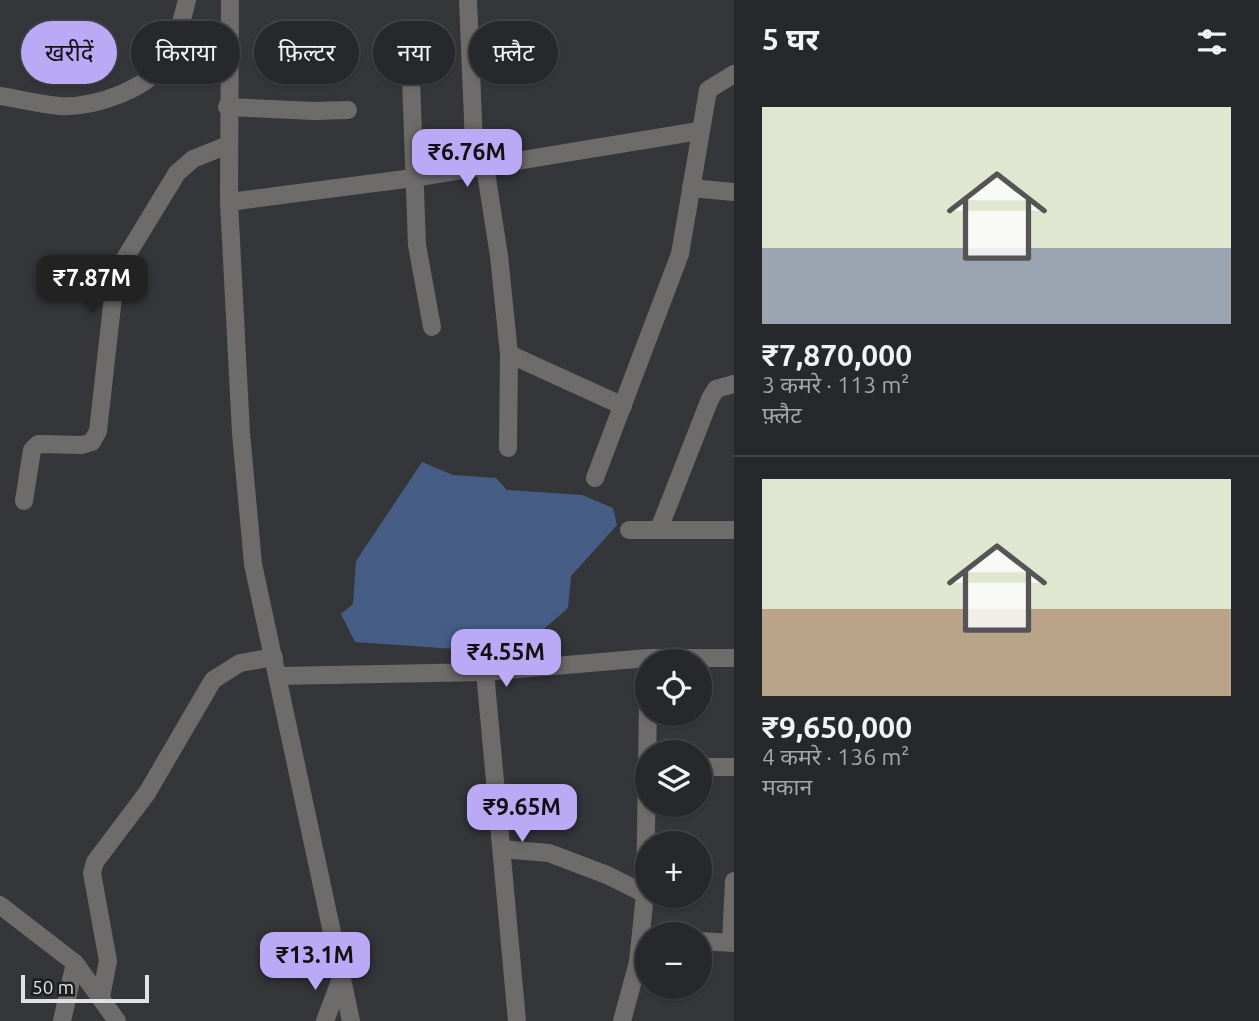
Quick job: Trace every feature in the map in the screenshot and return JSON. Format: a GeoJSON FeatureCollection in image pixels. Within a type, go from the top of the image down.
{"type":"FeatureCollection","features":[{"type":"Feature","properties":{"kind":"street"},"geometry":{"type":"LineString","coordinates":[[0,96],[59,106],[113,99],[148,78],[167,59],[187,0]]}},
{"type":"Feature","properties":{"kind":"street"},"geometry":{"type":"LineString","coordinates":[[230,0],[227,107],[229,202],[241,433],[253,564],[351,1021]]}},
{"type":"Feature","properties":{"kind":"street"},"geometry":{"type":"LineString","coordinates":[[468,0],[480,167],[499,256],[509,355],[508,448]]}},
{"type":"Feature","properties":{"kind":"street"},"geometry":{"type":"LineString","coordinates":[[595,478],[680,254],[708,90],[734,74]]}},
{"type":"Feature","properties":{"kind":"street"},"geometry":{"type":"LineString","coordinates":[[411,84],[417,245],[432,327]]}},
{"type":"Feature","properties":{"kind":"street"},"geometry":{"type":"LineString","coordinates":[[227,107],[348,110]]}},
{"type":"Feature","properties":{"kind":"street"},"geometry":{"type":"LineString","coordinates":[[229,202],[413,178],[699,131]]}},
{"type":"Feature","properties":{"kind":"street"},"geometry":{"type":"LineString","coordinates":[[24,502],[32,450],[38,444],[82,445],[92,442],[98,431],[114,288],[124,260],[177,173],[193,159],[228,145]]}},
{"type":"Feature","properties":{"kind":"street"},"geometry":{"type":"LineString","coordinates":[[691,188],[734,192]]}},
{"type":"Feature","properties":{"kind":"street"},"geometry":{"type":"LineString","coordinates":[[509,355],[623,405]]}},
{"type":"Feature","properties":{"kind":"street"},"geometry":{"type":"LineString","coordinates":[[659,529],[710,399],[716,389],[734,384]]}},
{"type":"Feature","properties":{"kind":"street"},"geometry":{"type":"LineString","coordinates":[[629,530],[734,530]]}},
{"type":"Feature","properties":{"kind":"street"},"geometry":{"type":"LineString","coordinates":[[101,997],[108,961],[92,873],[95,862],[147,793],[213,680],[240,663],[274,657]]}},
{"type":"Feature","properties":{"kind":"street"},"geometry":{"type":"LineString","coordinates":[[712,659],[734,658]]}},
{"type":"Feature","properties":{"kind":"street"},"geometry":{"type":"LineString","coordinates":[[278,676],[485,672],[635,661]]}},
{"type":"Feature","properties":{"kind":"street"},"geometry":{"type":"LineString","coordinates":[[485,672],[517,1021]]}},
{"type":"Feature","properties":{"kind":"street"},"geometry":{"type":"LineString","coordinates":[[712,767],[734,767]]}},
{"type":"Feature","properties":{"kind":"street"},"geometry":{"type":"LineString","coordinates":[[502,843],[549,853],[607,874],[635,889]]}},
{"type":"Feature","properties":{"kind":"street"},"geometry":{"type":"LineString","coordinates":[[712,942],[732,943],[734,881]]}},
{"type":"Feature","properties":{"kind":"street"},"geometry":{"type":"LineString","coordinates":[[1,911],[75,963],[114,1019]]}},
{"type":"Feature","properties":{"kind":"street"},"geometry":{"type":"LineString","coordinates":[[62,1021],[75,963]]}},
{"type":"Feature","properties":{"kind":"street"},"geometry":{"type":"LineString","coordinates":[[622,1021],[635,974]]}},
{"type":"Feature","properties":{"kind":"street"},"geometry":{"type":"LineString","coordinates":[[325,1021],[342,976]]}},
{"type":"Feature","properties":{"kind":"water"},"geometry":{"type":"Polygon","coordinates":[[[422,462],[453,475],[496,478],[507,490],[582,495],[613,508],[617,525],[571,576],[568,608],[528,643],[496,641],[484,651],[355,642],[341,614],[353,604],[356,561],[422,462]]]}}]}
